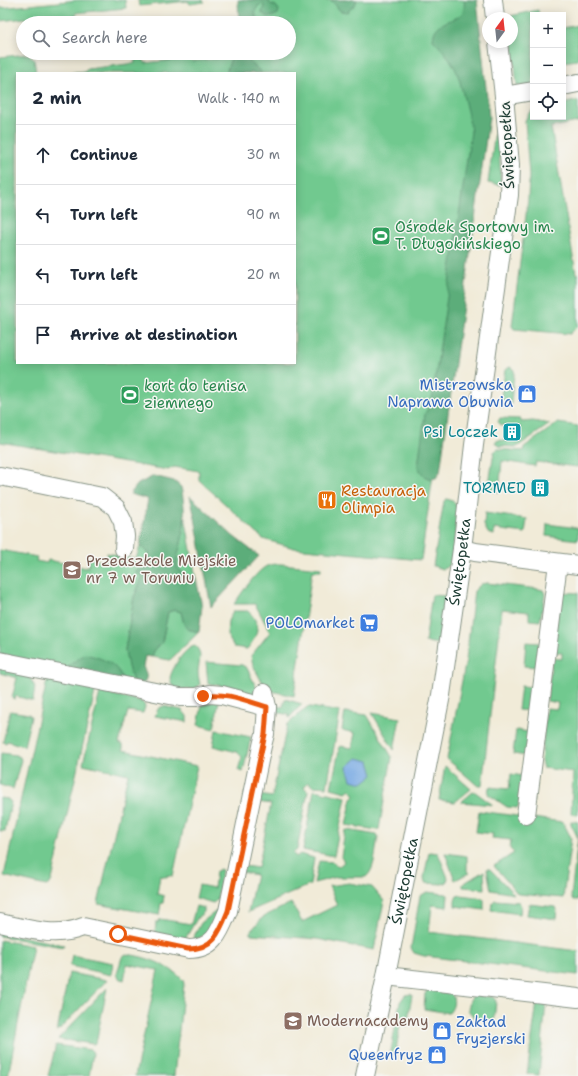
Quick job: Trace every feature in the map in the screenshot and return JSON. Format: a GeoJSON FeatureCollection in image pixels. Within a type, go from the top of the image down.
{"type":"FeatureCollection","features":[{"type":"Feature","properties":{"kind":"street"},"geometry":{"type":"LineString","coordinates":[[493,0],[494,12]]}},
{"type":"Feature","properties":{"kind":"street","name":"Świętopełka"},"geometry":{"type":"LineString","coordinates":[[365,1076],[441,695],[462,549],[475,437],[510,183],[510,165],[499,48]]}},
{"type":"Feature","properties":{"kind":"street"},"geometry":{"type":"LineString","coordinates":[[566,85],[578,83]]}},
{"type":"Feature","properties":{"kind":"street"},"geometry":{"type":"LineString","coordinates":[[504,96],[530,92]]}},
{"type":"Feature","properties":{"kind":"street"},"geometry":{"type":"LineString","coordinates":[[0,476],[102,497],[116,508],[123,522],[125,536],[124,549]]}},
{"type":"Feature","properties":{"kind":"street"},"geometry":{"type":"LineString","coordinates":[[462,549],[578,565]]}},
{"type":"Feature","properties":{"kind":"street"},"geometry":{"type":"LineString","coordinates":[[526,815],[558,563]]}},
{"type":"Feature","properties":{"kind":"street"},"geometry":{"type":"LineString","coordinates":[[0,661],[180,697],[196,697],[210,694],[266,700],[265,734],[228,911],[221,930],[209,943],[197,948],[188,949],[83,927],[68,932],[49,932],[0,922]]}},
{"type":"Feature","properties":{"kind":"street"},"geometry":{"type":"LineString","coordinates":[[386,976],[578,998]]}},
{"type":"Feature","properties":{"kind":"green space"},"geometry":{"type":"Polygon","coordinates":[[[79,0],[125,0],[126,8],[76,13],[76,16],[16,16],[16,19],[0,21],[0,8],[79,0]]]}},
{"type":"Feature","properties":{"kind":"green space"},"geometry":{"type":"Polygon","coordinates":[[[138,0],[203,0],[205,2],[190,4],[188,1],[139,6],[138,0]]]}},
{"type":"Feature","properties":{"kind":"green space"},"geometry":{"type":"Polygon","coordinates":[[[238,0],[269,0],[269,3],[276,6],[279,10],[278,14],[274,16],[266,16],[262,13],[264,5],[262,4],[259,5],[255,11],[256,16],[239,16],[238,0]]]}},
{"type":"Feature","properties":{"kind":"green space","name":"Ośrodek Sportowy im. T. Długokińskiego"},"geometry":{"type":"Polygon","coordinates":[[[248,0],[472,0],[485,108],[421,560],[294,548],[263,539],[199,480],[199,471],[174,467],[168,470],[0,442],[0,57],[16,55],[16,60],[34,60],[36,72],[16,72],[16,364],[296,364],[296,72],[75,72],[135,63],[135,60],[144,60],[145,63],[173,60],[231,60],[229,65],[236,60],[296,60],[296,16],[248,16],[248,0]]]}},
{"type":"Feature","properties":{"kind":"green space"},"geometry":{"type":"Polygon","coordinates":[[[330,0],[357,0],[355,5],[347,12],[340,11],[330,0]]]}},
{"type":"Feature","properties":{"kind":"green space"},"geometry":{"type":"Polygon","coordinates":[[[464,0],[477,0],[489,117],[440,472],[436,478],[430,479],[421,472],[418,466],[425,414],[432,400],[471,132],[459,77],[448,56],[433,39],[435,31],[439,26],[454,19],[462,13],[464,8],[464,0]]]}},
{"type":"Feature","properties":{"kind":"green space"},"geometry":{"type":"Polygon","coordinates":[[[538,10],[538,12],[530,12],[530,86],[517,86],[513,48],[518,48],[518,14],[538,10]]]}},
{"type":"Feature","properties":{"kind":"green space"},"geometry":{"type":"Polygon","coordinates":[[[578,25],[578,60],[566,62],[566,27],[578,25]]]}},
{"type":"Feature","properties":{"kind":"green space"},"geometry":{"type":"Polygon","coordinates":[[[230,60],[249,60],[261,72],[226,72],[230,60]]]}},
{"type":"Feature","properties":{"kind":"green space"},"geometry":{"type":"Polygon","coordinates":[[[575,101],[578,102],[578,122],[551,127],[576,274],[578,274],[578,326],[570,334],[514,329],[512,326],[528,199],[529,175],[525,121],[530,112],[530,120],[566,120],[566,103],[575,101]]]}},
{"type":"Feature","properties":{"kind":"green space"},"geometry":{"type":"Polygon","coordinates":[[[496,125],[499,144],[501,185],[488,183],[496,125]]]}},
{"type":"Feature","properties":{"kind":"green space"},"geometry":{"type":"Polygon","coordinates":[[[510,367],[514,370],[511,405],[502,407],[500,403],[505,370],[510,367]]]}},
{"type":"Feature","properties":{"kind":"green space"},"geometry":{"type":"Polygon","coordinates":[[[500,418],[521,419],[521,422],[533,421],[550,424],[517,447],[498,446],[495,442],[499,440],[517,442],[520,427],[501,425],[498,422],[500,418]]]}},
{"type":"Feature","properties":{"kind":"green space"},"geometry":{"type":"Polygon","coordinates":[[[558,423],[578,426],[578,467],[536,462],[535,466],[502,461],[499,492],[488,490],[494,452],[498,449],[523,451],[524,447],[558,423]]]}},
{"type":"Feature","properties":{"kind":"green space"},"geometry":{"type":"Polygon","coordinates":[[[154,476],[174,481],[181,487],[184,502],[184,525],[177,558],[177,567],[181,573],[196,579],[202,606],[199,632],[187,629],[181,612],[175,610],[168,612],[162,642],[154,651],[152,657],[145,656],[143,667],[146,674],[146,679],[143,684],[133,681],[128,667],[125,650],[134,597],[143,576],[136,573],[136,570],[147,569],[149,564],[149,553],[140,546],[148,499],[130,494],[138,484],[154,476]]]}},
{"type":"Feature","properties":{"kind":"green space"},"geometry":{"type":"Polygon","coordinates":[[[190,496],[233,536],[259,556],[211,607],[195,518],[190,496]]]}},
{"type":"Feature","properties":{"kind":"green space"},"geometry":{"type":"Polygon","coordinates":[[[446,499],[451,500],[454,503],[458,511],[452,557],[449,566],[443,569],[433,566],[444,501],[446,499]]]}},
{"type":"Feature","properties":{"kind":"green space"},"geometry":{"type":"Polygon","coordinates":[[[485,513],[527,519],[525,533],[494,529],[494,535],[488,533],[484,525],[485,513]]]}},
{"type":"Feature","properties":{"kind":"green space"},"geometry":{"type":"Polygon","coordinates":[[[185,516],[196,579],[181,573],[177,567],[177,557],[182,538],[185,516]]]}},
{"type":"Feature","properties":{"kind":"green space"},"geometry":{"type":"Polygon","coordinates":[[[547,524],[578,528],[578,540],[546,536],[547,524]]]}},
{"type":"Feature","properties":{"kind":"green space"},"geometry":{"type":"Polygon","coordinates":[[[140,546],[149,553],[149,564],[147,569],[137,570],[143,576],[134,597],[125,650],[133,681],[0,655],[0,550],[37,557],[36,561],[47,563],[48,560],[87,568],[87,566],[89,566],[89,558],[105,562],[107,553],[136,559],[140,546]]]}},
{"type":"Feature","properties":{"kind":"green space"},"geometry":{"type":"Polygon","coordinates":[[[281,564],[321,568],[321,571],[312,571],[294,696],[266,690],[253,665],[251,656],[270,632],[255,604],[234,604],[248,584],[261,570],[269,565],[281,564]]]}},
{"type":"Feature","properties":{"kind":"green space"},"geometry":{"type":"Polygon","coordinates":[[[487,583],[539,589],[543,590],[545,594],[540,621],[529,620],[529,612],[502,609],[482,786],[478,786],[447,759],[466,660],[474,591],[481,584],[487,583]]]}},
{"type":"Feature","properties":{"kind":"green space"},"geometry":{"type":"Polygon","coordinates":[[[561,592],[578,593],[578,815],[571,814],[573,772],[543,768],[541,762],[546,708],[557,709],[558,703],[547,701],[552,658],[562,659],[562,653],[552,652],[561,592]]]}},
{"type":"Feature","properties":{"kind":"green space"},"geometry":{"type":"Polygon","coordinates":[[[432,595],[447,596],[440,644],[425,642],[432,595]]]}},
{"type":"Feature","properties":{"kind":"green space"},"geometry":{"type":"Polygon","coordinates":[[[175,610],[181,612],[187,629],[199,632],[170,660],[152,657],[154,651],[162,642],[168,612],[175,610]]]}},
{"type":"Feature","properties":{"kind":"green space"},"geometry":{"type":"Polygon","coordinates":[[[233,611],[248,611],[257,625],[256,635],[247,649],[234,647],[227,635],[228,621],[233,611]]]}},
{"type":"Feature","properties":{"kind":"green space"},"geometry":{"type":"Polygon","coordinates":[[[526,642],[539,643],[536,667],[524,666],[526,642]]]}},
{"type":"Feature","properties":{"kind":"green space"},"geometry":{"type":"Polygon","coordinates":[[[195,646],[200,654],[198,671],[200,684],[196,689],[175,689],[170,678],[173,669],[183,654],[191,647],[195,646]]]}},
{"type":"Feature","properties":{"kind":"green space"},"geometry":{"type":"Polygon","coordinates":[[[85,654],[104,660],[114,666],[124,683],[67,669],[71,664],[85,654]]]}},
{"type":"Feature","properties":{"kind":"green space"},"geometry":{"type":"Polygon","coordinates":[[[206,662],[242,665],[247,668],[260,695],[208,683],[206,662]]]}},
{"type":"Feature","properties":{"kind":"green space"},"geometry":{"type":"Polygon","coordinates":[[[0,665],[29,676],[35,687],[33,701],[16,696],[15,699],[12,698],[17,678],[0,673],[0,665]]]}},
{"type":"Feature","properties":{"kind":"green space"},"geometry":{"type":"Polygon","coordinates":[[[48,676],[97,683],[52,880],[50,884],[46,886],[4,876],[48,676]]]}},
{"type":"Feature","properties":{"kind":"green space"},"geometry":{"type":"Polygon","coordinates":[[[521,686],[534,687],[531,711],[518,710],[521,686]]]}},
{"type":"Feature","properties":{"kind":"green space"},"geometry":{"type":"Polygon","coordinates":[[[100,692],[141,701],[144,704],[145,707],[143,713],[128,711],[119,743],[123,745],[123,750],[197,766],[173,876],[160,876],[157,894],[164,896],[159,915],[98,904],[128,774],[83,764],[100,692]]]}},
{"type":"Feature","properties":{"kind":"green space"},"geometry":{"type":"Polygon","coordinates":[[[285,699],[302,704],[289,718],[289,715],[276,712],[277,706],[283,707],[285,699]]]}},
{"type":"Feature","properties":{"kind":"green space"},"geometry":{"type":"Polygon","coordinates":[[[219,701],[214,729],[198,725],[204,702],[219,701]]]}},
{"type":"Feature","properties":{"kind":"green space"},"geometry":{"type":"Polygon","coordinates":[[[163,706],[182,710],[187,716],[187,722],[155,716],[158,709],[163,706]]]}},
{"type":"Feature","properties":{"kind":"green space"},"geometry":{"type":"Polygon","coordinates":[[[307,707],[340,712],[327,787],[313,786],[308,782],[304,787],[308,791],[297,850],[293,853],[296,857],[300,854],[314,858],[310,885],[248,912],[256,875],[242,872],[244,866],[258,868],[271,804],[257,802],[259,795],[272,797],[287,725],[307,707]]]}},
{"type":"Feature","properties":{"kind":"green space"},"geometry":{"type":"Polygon","coordinates":[[[10,711],[29,714],[31,717],[24,746],[7,741],[6,743],[3,742],[10,711]]]}},
{"type":"Feature","properties":{"kind":"green space"},"geometry":{"type":"Polygon","coordinates":[[[345,712],[367,715],[392,757],[379,829],[377,830],[346,825],[352,798],[355,795],[350,789],[346,792],[331,788],[340,746],[352,748],[355,733],[342,730],[345,712]]]}},
{"type":"Feature","properties":{"kind":"green space"},"geometry":{"type":"Polygon","coordinates":[[[372,713],[400,718],[394,750],[372,713]]]}},
{"type":"Feature","properties":{"kind":"green space"},"geometry":{"type":"Polygon","coordinates":[[[216,730],[251,737],[243,772],[238,770],[242,757],[237,752],[213,746],[216,730]]]}},
{"type":"Feature","properties":{"kind":"green space"},"geometry":{"type":"Polygon","coordinates":[[[516,730],[529,732],[526,756],[513,754],[516,730]]]}},
{"type":"Feature","properties":{"kind":"green space"},"geometry":{"type":"Polygon","coordinates":[[[1,753],[16,755],[20,757],[21,760],[13,789],[0,785],[1,753]]]}},
{"type":"Feature","properties":{"kind":"green space"},"geometry":{"type":"Polygon","coordinates":[[[445,766],[471,789],[455,802],[439,800],[445,766]]]}},
{"type":"Feature","properties":{"kind":"green space"},"geometry":{"type":"Polygon","coordinates":[[[511,774],[523,776],[518,808],[507,807],[488,794],[489,787],[509,789],[511,774]]]}},
{"type":"Feature","properties":{"kind":"green space"},"geometry":{"type":"Polygon","coordinates":[[[314,790],[346,797],[334,856],[303,850],[314,790]]]}},
{"type":"Feature","properties":{"kind":"green space"},"geometry":{"type":"Polygon","coordinates":[[[474,791],[493,805],[461,802],[474,791]]]}},
{"type":"Feature","properties":{"kind":"green space"},"geometry":{"type":"Polygon","coordinates":[[[0,798],[8,799],[11,802],[5,831],[0,831],[0,798]]]}},
{"type":"Feature","properties":{"kind":"green space"},"geometry":{"type":"Polygon","coordinates":[[[479,811],[563,822],[571,838],[563,898],[518,894],[494,866],[514,853],[510,849],[511,840],[492,838],[493,834],[476,832],[479,811]]]}},
{"type":"Feature","properties":{"kind":"green space"},"geometry":{"type":"Polygon","coordinates":[[[571,821],[578,822],[578,838],[571,824],[571,821]]]}},
{"type":"Feature","properties":{"kind":"green space"},"geometry":{"type":"Polygon","coordinates":[[[347,830],[377,835],[375,858],[372,869],[366,877],[337,877],[314,883],[319,861],[333,862],[338,867],[344,862],[341,857],[345,831],[347,830]]]}},
{"type":"Feature","properties":{"kind":"green space"},"geometry":{"type":"Polygon","coordinates":[[[578,838],[578,900],[573,900],[571,897],[578,838]]]}},
{"type":"Feature","properties":{"kind":"green space"},"geometry":{"type":"Polygon","coordinates":[[[429,852],[438,853],[448,878],[446,883],[425,883],[424,878],[429,852]]]}},
{"type":"Feature","properties":{"kind":"green space"},"geometry":{"type":"Polygon","coordinates":[[[445,853],[467,856],[467,871],[469,873],[455,880],[445,853]]]}},
{"type":"Feature","properties":{"kind":"green space"},"geometry":{"type":"Polygon","coordinates":[[[219,869],[222,870],[217,900],[213,903],[196,898],[199,885],[214,888],[216,871],[219,869]]]}},
{"type":"Feature","properties":{"kind":"green space"},"geometry":{"type":"Polygon","coordinates":[[[487,869],[490,869],[514,894],[491,890],[487,869]]]}},
{"type":"Feature","properties":{"kind":"green space"},"geometry":{"type":"Polygon","coordinates":[[[484,871],[485,889],[463,887],[463,884],[484,871]]]}},
{"type":"Feature","properties":{"kind":"green space"},"geometry":{"type":"Polygon","coordinates":[[[349,883],[372,887],[384,901],[374,950],[317,939],[250,934],[250,932],[263,917],[291,903],[302,922],[337,905],[329,886],[349,883]]]}},
{"type":"Feature","properties":{"kind":"green space"},"geometry":{"type":"Polygon","coordinates":[[[427,892],[448,895],[447,907],[432,905],[429,932],[578,951],[578,975],[424,956],[414,953],[411,948],[420,896],[427,892]]]}},
{"type":"Feature","properties":{"kind":"green space"},"geometry":{"type":"Polygon","coordinates":[[[461,895],[483,898],[484,910],[455,906],[457,896],[461,895]]]}},
{"type":"Feature","properties":{"kind":"green space"},"geometry":{"type":"Polygon","coordinates":[[[495,900],[519,902],[521,906],[520,914],[491,910],[492,903],[495,900]]]}},
{"type":"Feature","properties":{"kind":"green space"},"geometry":{"type":"Polygon","coordinates":[[[529,904],[555,907],[557,909],[556,919],[527,915],[529,904]]]}},
{"type":"Feature","properties":{"kind":"green space"},"geometry":{"type":"Polygon","coordinates":[[[196,906],[204,908],[204,912],[198,917],[185,939],[155,933],[156,922],[159,922],[160,919],[191,924],[196,906]]]}},
{"type":"Feature","properties":{"kind":"green space"},"geometry":{"type":"Polygon","coordinates":[[[215,912],[220,912],[216,922],[210,930],[202,937],[192,940],[201,923],[215,912]]]}},
{"type":"Feature","properties":{"kind":"green space"},"geometry":{"type":"Polygon","coordinates":[[[0,932],[64,945],[63,947],[0,936],[0,932]]]}},
{"type":"Feature","properties":{"kind":"green space"},"geometry":{"type":"Polygon","coordinates":[[[0,940],[33,946],[8,1076],[0,1076],[0,940]]]}},
{"type":"Feature","properties":{"kind":"green space"},"geometry":{"type":"Polygon","coordinates":[[[126,954],[157,962],[177,974],[183,980],[184,984],[174,1076],[135,1076],[158,970],[127,964],[124,980],[119,978],[117,974],[122,957],[126,954]]]}},
{"type":"Feature","properties":{"kind":"green space"},"geometry":{"type":"Polygon","coordinates":[[[72,955],[113,963],[111,975],[70,966],[72,955]]]}},
{"type":"Feature","properties":{"kind":"green space"},"geometry":{"type":"Polygon","coordinates":[[[69,973],[107,980],[57,1032],[69,973]]]}},
{"type":"Feature","properties":{"kind":"green space"},"geometry":{"type":"Polygon","coordinates":[[[107,988],[96,1043],[93,1044],[58,1039],[107,988]]]}},
{"type":"Feature","properties":{"kind":"green space"},"geometry":{"type":"Polygon","coordinates":[[[428,989],[450,991],[454,1002],[449,1013],[424,1009],[425,994],[428,989]]]}},
{"type":"Feature","properties":{"kind":"green space"},"geometry":{"type":"Polygon","coordinates":[[[411,994],[407,1026],[400,1024],[395,1057],[390,1056],[400,1002],[405,995],[411,994]]]}},
{"type":"Feature","properties":{"kind":"green space"},"geometry":{"type":"Polygon","coordinates":[[[473,995],[493,997],[496,1001],[494,1022],[474,1017],[468,1010],[470,1000],[473,995]]]}},
{"type":"Feature","properties":{"kind":"green space"},"geometry":{"type":"Polygon","coordinates":[[[537,1002],[546,1004],[539,1075],[527,1074],[537,1002]]]}},
{"type":"Feature","properties":{"kind":"green space"},"geometry":{"type":"Polygon","coordinates":[[[56,1045],[91,1050],[93,1053],[89,1076],[48,1076],[56,1045]]]}},
{"type":"Feature","properties":{"kind":"water"},"geometry":{"type":"Polygon","coordinates":[[[357,758],[369,761],[373,775],[363,783],[351,780],[347,767],[357,758]]]}},
{"type":"Feature","properties":{"kind":"place","name":"Ośrodek Sportowy im. T. Długokińskiego"},"geometry":{"type":"Point","coordinates":[381,236]}},
{"type":"Feature","properties":{"kind":"place","name":"Mistrzowska Naprawa Obuwia"},"geometry":{"type":"Point","coordinates":[527,394]}},
{"type":"Feature","properties":{"kind":"place","name":"kort do tenisa ziemnego"},"geometry":{"type":"Point","coordinates":[130,395]}},
{"type":"Feature","properties":{"kind":"place","name":"Psi Loczek"},"geometry":{"type":"Point","coordinates":[512,432]}},
{"type":"Feature","properties":{"kind":"place","name":"TORMED"},"geometry":{"type":"Point","coordinates":[540,488]}},
{"type":"Feature","properties":{"kind":"place","name":"Restauracja Olimpia"},"geometry":{"type":"Point","coordinates":[327,500]}},
{"type":"Feature","properties":{"kind":"place","name":"Przedszkole Miejskie nr 7 w Toruniu"},"geometry":{"type":"Point","coordinates":[72,570]}},
{"type":"Feature","properties":{"kind":"place","name":"POLOmarket"},"geometry":{"type":"Point","coordinates":[369,623]}},
{"type":"Feature","properties":{"kind":"place","name":"Modernacademy"},"geometry":{"type":"Point","coordinates":[293,1021]}},
{"type":"Feature","properties":{"kind":"place","name":"Zakład Fryzjerski"},"geometry":{"type":"Point","coordinates":[442,1031]}},
{"type":"Feature","properties":{"kind":"place","name":"Queenfryz"},"geometry":{"type":"Point","coordinates":[437,1055]}},
{"type":"Feature","properties":{"kind":"route"},"geometry":{"type":"LineString","coordinates":[[118,934],[188,949],[197,948],[209,943],[216,937],[221,930],[228,911],[265,734],[267,707],[222,695],[210,694],[203,696]]}}]}
